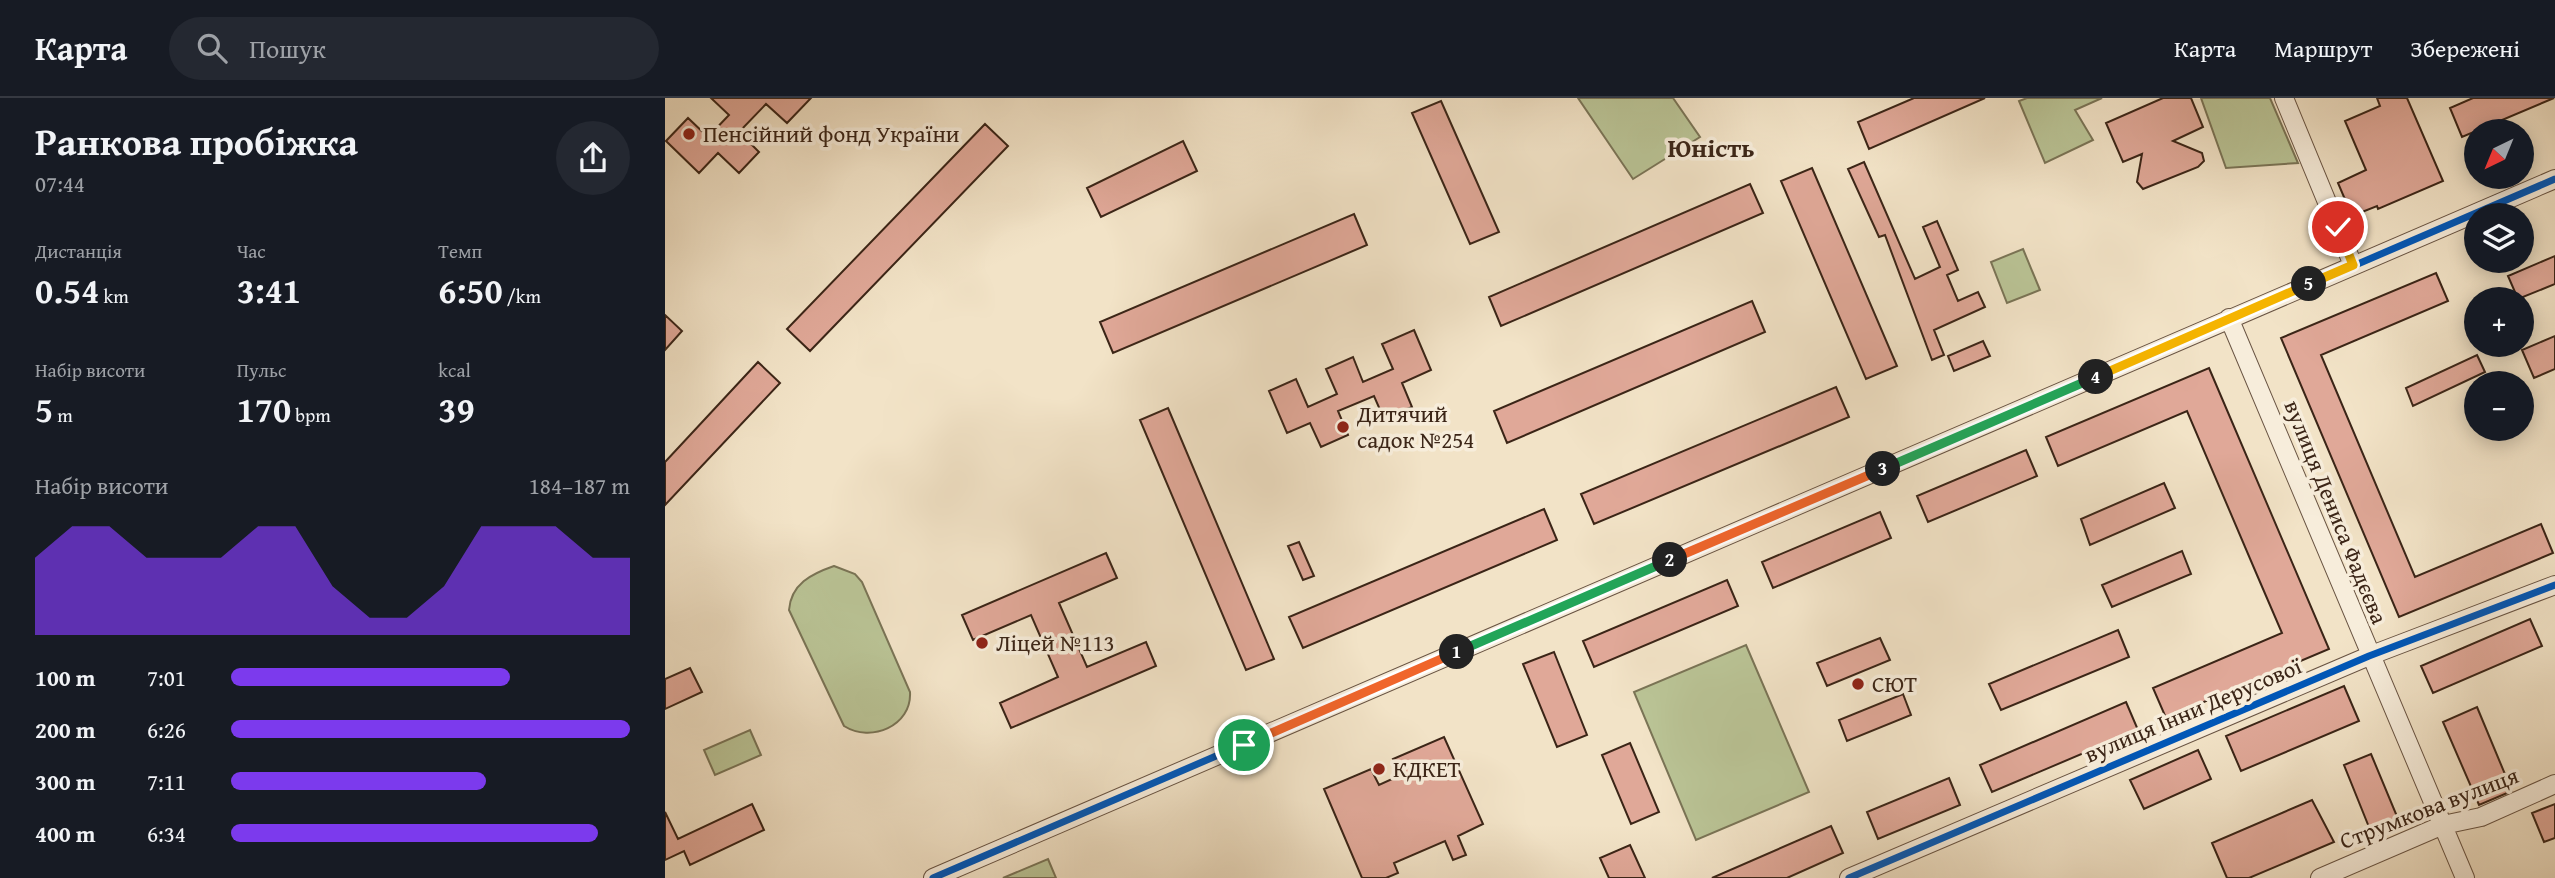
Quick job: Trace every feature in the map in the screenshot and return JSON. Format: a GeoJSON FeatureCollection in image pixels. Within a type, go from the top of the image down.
{"type":"FeatureCollection","features":[{"type":"Feature","properties":{"kind":"street"},"geometry":{"type":"LineString","coordinates":[[2284,98],[2353,265]]}},
{"type":"Feature","properties":{"kind":"street"},"geometry":{"type":"LineString","coordinates":[[933,878],[2555,179]]}},
{"type":"Feature","properties":{"kind":"street","name":"вулиця Дениса Фадєєва"},"geometry":{"type":"LineString","coordinates":[[2229,318],[2369,656],[2465,878]]}},
{"type":"Feature","properties":{"kind":"street","name":"вулиця Інни Дерусової"},"geometry":{"type":"LineString","coordinates":[[1849,878],[2369,656],[2555,585]]}},
{"type":"Feature","properties":{"kind":"street","name":"Струмкова вулиця"},"geometry":{"type":"LineString","coordinates":[[2320,878],[2443,825],[2481,817],[2555,784]]}},
{"type":"Feature","properties":{"kind":"green space"},"geometry":{"type":"Polygon","coordinates":[[[1578,98],[1673,98],[1700,137],[1633,179],[1578,98]]]}},
{"type":"Feature","properties":{"kind":"green space"},"geometry":{"type":"Polygon","coordinates":[[[2027,98],[2102,98],[2075,110],[2093,140],[2045,163],[2019,101],[2027,98]]]}},
{"type":"Feature","properties":{"kind":"green space"},"geometry":{"type":"Polygon","coordinates":[[[2201,98],[2270,98],[2298,163],[2226,168],[2201,98]]]}},
{"type":"Feature","properties":{"kind":"green space"},"geometry":{"type":"Polygon","coordinates":[[[2023,249],[2040,290],[2007,303],[1991,262],[2023,249]]]}},
{"type":"Feature","properties":{"kind":"green space"},"geometry":{"type":"Polygon","coordinates":[[[834,566],[855,574],[862,582],[910,692],[909,704],[904,714],[888,728],[877,732],[855,731],[844,726],[789,610],[794,593],[804,581],[834,566]]]}},
{"type":"Feature","properties":{"kind":"green space"},"geometry":{"type":"Polygon","coordinates":[[[1746,645],[1809,792],[1696,840],[1634,692],[1746,645]]]}},
{"type":"Feature","properties":{"kind":"green space"},"geometry":{"type":"Polygon","coordinates":[[[750,730],[761,755],[715,775],[704,750],[750,730]]]}},
{"type":"Feature","properties":{"kind":"green space"},"geometry":{"type":"Polygon","coordinates":[[[1048,859],[1056,878],[1003,878],[1048,859]]]}},
{"type":"Feature","properties":{"kind":"building","name":"Пенсійний фонд України"},"geometry":{"type":"Polygon","coordinates":[[[711,98],[811,98],[787,123],[766,104],[739,132],[759,152],[739,173],[718,153],[699,173],[666,141],[688,118],[708,137],[729,115],[711,98]]]}},
{"type":"Feature","properties":{"kind":"building"},"geometry":{"type":"Polygon","coordinates":[[[1914,98],[1985,98],[1869,149],[1858,122],[1914,98]]]}},
{"type":"Feature","properties":{"kind":"building"},"geometry":{"type":"Polygon","coordinates":[[[2163,98],[2191,98],[2203,127],[2173,141],[2202,153],[2204,161],[2198,167],[2143,189],[2137,182],[2142,154],[2123,162],[2106,123],[2163,98]]]}},
{"type":"Feature","properties":{"kind":"building"},"geometry":{"type":"Polygon","coordinates":[[[2377,98],[2407,98],[2443,181],[2378,209],[2377,206],[2352,216],[2338,183],[2366,170],[2345,121],[2380,106],[2377,98]]]}},
{"type":"Feature","properties":{"kind":"building"},"geometry":{"type":"Polygon","coordinates":[[[2473,98],[2554,98],[2504,119],[2464,119],[2462,137],[2450,108],[2473,98]]]}},
{"type":"Feature","properties":{"kind":"building"},"geometry":{"type":"Polygon","coordinates":[[[1441,101],[1499,232],[1470,244],[1412,113],[1441,101]]]}},
{"type":"Feature","properties":{"kind":"building"},"geometry":{"type":"Polygon","coordinates":[[[985,124],[1008,146],[810,351],[787,329],[985,124]]]}},
{"type":"Feature","properties":{"kind":"building"},"geometry":{"type":"Polygon","coordinates":[[[1183,141],[1197,171],[1101,217],[1087,188],[1183,141]]]}},
{"type":"Feature","properties":{"kind":"building"},"geometry":{"type":"Polygon","coordinates":[[[1864,162],[1915,279],[1940,267],[1923,227],[1937,221],[1958,270],[1947,275],[1958,301],[1978,292],[1985,307],[1934,330],[1944,355],[1932,360],[1885,235],[1879,237],[1848,169],[1864,162]]]}},
{"type":"Feature","properties":{"kind":"building"},"geometry":{"type":"Polygon","coordinates":[[[1812,168],[1897,366],[1866,379],[1781,181],[1812,168]]]}},
{"type":"Feature","properties":{"kind":"building"},"geometry":{"type":"Polygon","coordinates":[[[1750,184],[1763,213],[1501,326],[1489,297],[1750,184]]]}},
{"type":"Feature","properties":{"kind":"building"},"geometry":{"type":"Polygon","coordinates":[[[1354,214],[1367,245],[1113,353],[1100,322],[1354,214]]]}},
{"type":"Feature","properties":{"kind":"building"},"geometry":{"type":"Polygon","coordinates":[[[2555,256],[2555,284],[2534,293],[2534,287],[2513,287],[2508,276],[2515,273],[2534,273],[2534,265],[2555,256]]]}},
{"type":"Feature","properties":{"kind":"building"},"geometry":{"type":"Polygon","coordinates":[[[2436,273],[2448,301],[2321,355],[2415,577],[2541,524],[2553,553],[2399,617],[2281,338],[2436,273]]]}},
{"type":"Feature","properties":{"kind":"building"},"geometry":{"type":"Polygon","coordinates":[[[1752,301],[1765,332],[1507,443],[1494,411],[1752,301]]]}},
{"type":"Feature","properties":{"kind":"building"},"geometry":{"type":"Polygon","coordinates":[[[665,315],[682,331],[665,350],[665,315]]]}},
{"type":"Feature","properties":{"kind":"building"},"geometry":{"type":"Polygon","coordinates":[[[1414,330],[1431,370],[1402,383],[1412,407],[1384,419],[1374,396],[1338,411],[1348,435],[1321,447],[1310,423],[1287,433],[1269,391],[1296,379],[1308,407],[1337,394],[1326,369],[1353,357],[1363,382],[1393,369],[1382,344],[1414,330]]]}},
{"type":"Feature","properties":{"kind":"building"},"geometry":{"type":"Polygon","coordinates":[[[2555,336],[2555,369],[2534,378],[2534,371],[2531,371],[2525,357],[2534,357],[2534,345],[2555,336]]]}},
{"type":"Feature","properties":{"kind":"building"},"geometry":{"type":"Polygon","coordinates":[[[1983,341],[1990,356],[1954,371],[1948,356],[1983,341]]]}},
{"type":"Feature","properties":{"kind":"building"},"geometry":{"type":"Polygon","coordinates":[[[2473,357],[2478,357],[2485,371],[2464,371],[2464,382],[2413,406],[2406,388],[2473,357]]]}},
{"type":"Feature","properties":{"kind":"building"},"geometry":{"type":"Polygon","coordinates":[[[758,362],[780,383],[665,505],[665,462],[758,362]]]}},
{"type":"Feature","properties":{"kind":"building"},"geometry":{"type":"Polygon","coordinates":[[[2209,368],[2329,649],[2166,718],[2153,688],[2282,633],[2187,411],[2058,466],[2046,437],[2209,368]]]}},
{"type":"Feature","properties":{"kind":"building"},"geometry":{"type":"Polygon","coordinates":[[[1836,387],[1849,417],[1594,524],[1581,494],[1836,387]]]}},
{"type":"Feature","properties":{"kind":"building"},"geometry":{"type":"Polygon","coordinates":[[[1168,408],[1274,659],[1246,670],[1140,420],[1168,408]]]}},
{"type":"Feature","properties":{"kind":"building"},"geometry":{"type":"Polygon","coordinates":[[[2026,450],[2037,476],[1928,522],[1917,496],[2026,450]]]}},
{"type":"Feature","properties":{"kind":"building"},"geometry":{"type":"Polygon","coordinates":[[[2164,483],[2175,508],[2090,545],[2081,519],[2164,483]]]}},
{"type":"Feature","properties":{"kind":"building"},"geometry":{"type":"Polygon","coordinates":[[[1544,509],[1557,540],[1303,648],[1289,617],[1544,509]]]}},
{"type":"Feature","properties":{"kind":"building"},"geometry":{"type":"Polygon","coordinates":[[[1880,512],[1891,538],[1773,588],[1762,562],[1880,512]]]}},
{"type":"Feature","properties":{"kind":"building"},"geometry":{"type":"Polygon","coordinates":[[[1299,542],[1314,576],[1303,580],[1288,546],[1299,542]]]}},
{"type":"Feature","properties":{"kind":"building"},"geometry":{"type":"Polygon","coordinates":[[[2182,551],[2191,574],[2112,607],[2102,585],[2182,551]]]}},
{"type":"Feature","properties":{"kind":"building"},"geometry":{"type":"Polygon","coordinates":[[[1106,553],[1117,578],[1059,603],[1087,667],[1146,642],[1156,666],[1011,728],[1000,703],[1058,677],[1031,615],[973,640],[962,615],[1106,553]]]}},
{"type":"Feature","properties":{"kind":"building"},"geometry":{"type":"Polygon","coordinates":[[[1727,580],[1738,606],[1594,667],[1583,641],[1727,580]]]}},
{"type":"Feature","properties":{"kind":"building"},"geometry":{"type":"Polygon","coordinates":[[[2530,619],[2542,646],[2433,693],[2421,666],[2530,619]]]}},
{"type":"Feature","properties":{"kind":"building"},"geometry":{"type":"Polygon","coordinates":[[[2118,630],[2129,657],[2001,710],[1989,684],[2118,630]]]}},
{"type":"Feature","properties":{"kind":"building"},"geometry":{"type":"Polygon","coordinates":[[[1880,638],[1890,660],[1827,686],[1817,663],[1880,638]]]}},
{"type":"Feature","properties":{"kind":"building"},"geometry":{"type":"Polygon","coordinates":[[[1554,652],[1587,735],[1557,747],[1523,664],[1554,652]]]}},
{"type":"Feature","properties":{"kind":"building"},"geometry":{"type":"Polygon","coordinates":[[[690,668],[702,692],[665,709],[665,679],[690,668]]]}},
{"type":"Feature","properties":{"kind":"building"},"geometry":{"type":"Polygon","coordinates":[[[2344,686],[2359,721],[2241,771],[2226,736],[2344,686]]]}},
{"type":"Feature","properties":{"kind":"building"},"geometry":{"type":"Polygon","coordinates":[[[1903,694],[1911,715],[1847,741],[1839,720],[1903,694]]]}},
{"type":"Feature","properties":{"kind":"building"},"geometry":{"type":"Polygon","coordinates":[[[2126,702],[2138,730],[1992,792],[1980,765],[2126,702]]]}},
{"type":"Feature","properties":{"kind":"building"},"geometry":{"type":"Polygon","coordinates":[[[2477,707],[2512,791],[2479,805],[2443,722],[2477,707]]]}},
{"type":"Feature","properties":{"kind":"building"},"geometry":{"type":"Polygon","coordinates":[[[1444,737],[1483,824],[1458,836],[1466,855],[1453,860],[1445,841],[1394,863],[1398,873],[1386,878],[1362,878],[1324,789],[1371,769],[1379,785],[1401,775],[1393,759],[1444,737]]]}},
{"type":"Feature","properties":{"kind":"building"},"geometry":{"type":"Polygon","coordinates":[[[1630,743],[1659,812],[1631,824],[1602,755],[1630,743]]]}},
{"type":"Feature","properties":{"kind":"building"},"geometry":{"type":"Polygon","coordinates":[[[2198,750],[2211,779],[2144,809],[2130,780],[2198,750]]]}},
{"type":"Feature","properties":{"kind":"building"},"geometry":{"type":"Polygon","coordinates":[[[2371,754],[2401,826],[2373,837],[2344,765],[2371,754]]]}},
{"type":"Feature","properties":{"kind":"building"},"geometry":{"type":"Polygon","coordinates":[[[1949,778],[1960,805],[1878,839],[1867,812],[1949,778]]]}},
{"type":"Feature","properties":{"kind":"building"},"geometry":{"type":"Polygon","coordinates":[[[2312,800],[2334,842],[2249,878],[2227,878],[2212,843],[2312,800]]]}},
{"type":"Feature","properties":{"kind":"building"},"geometry":{"type":"Polygon","coordinates":[[[752,804],[764,830],[690,865],[684,851],[665,860],[665,812],[678,839],[752,804]]]}},
{"type":"Feature","properties":{"kind":"building"},"geometry":{"type":"Polygon","coordinates":[[[2555,804],[2555,838],[2544,842],[2532,813],[2555,804]]]}},
{"type":"Feature","properties":{"kind":"building"},"geometry":{"type":"Polygon","coordinates":[[[1831,826],[1843,853],[1787,878],[1712,878],[1831,826]]]}},
{"type":"Feature","properties":{"kind":"building"},"geometry":{"type":"Polygon","coordinates":[[[1630,845],[1645,878],[1609,878],[1600,858],[1630,845]]]}},
{"type":"Feature","properties":{"kind":"cycle path"},"geometry":{"type":"LineString","coordinates":[[933,878],[2555,179]]}},
{"type":"Feature","properties":{"kind":"cycle path"},"geometry":{"type":"LineString","coordinates":[[1849,878],[2369,656],[2555,585]]}},
{"type":"Feature","properties":{"kind":"place","name":"Пенсійний фонд України"},"geometry":{"type":"Point","coordinates":[689,134]}},
{"type":"Feature","properties":{"kind":"place","name":"Дитячий садок №254"},"geometry":{"type":"Point","coordinates":[1343,427]}},
{"type":"Feature","properties":{"kind":"place","name":"Ліцей №113"},"geometry":{"type":"Point","coordinates":[982,643]}},
{"type":"Feature","properties":{"kind":"place","name":"СЮТ"},"geometry":{"type":"Point","coordinates":[1858,684]}},
{"type":"Feature","properties":{"kind":"place","name":"КДКЕТ"},"geometry":{"type":"Point","coordinates":[1379,769]}},
{"type":"Feature","properties":{"kind":"district","name":"Юність"},"geometry":{"type":"Point","coordinates":[1711,148]}},
{"type":"Feature","properties":{"kind":"route"},"geometry":{"type":"LineString","coordinates":[[1244,745],[2353,265],[2338,227]]}}]}
